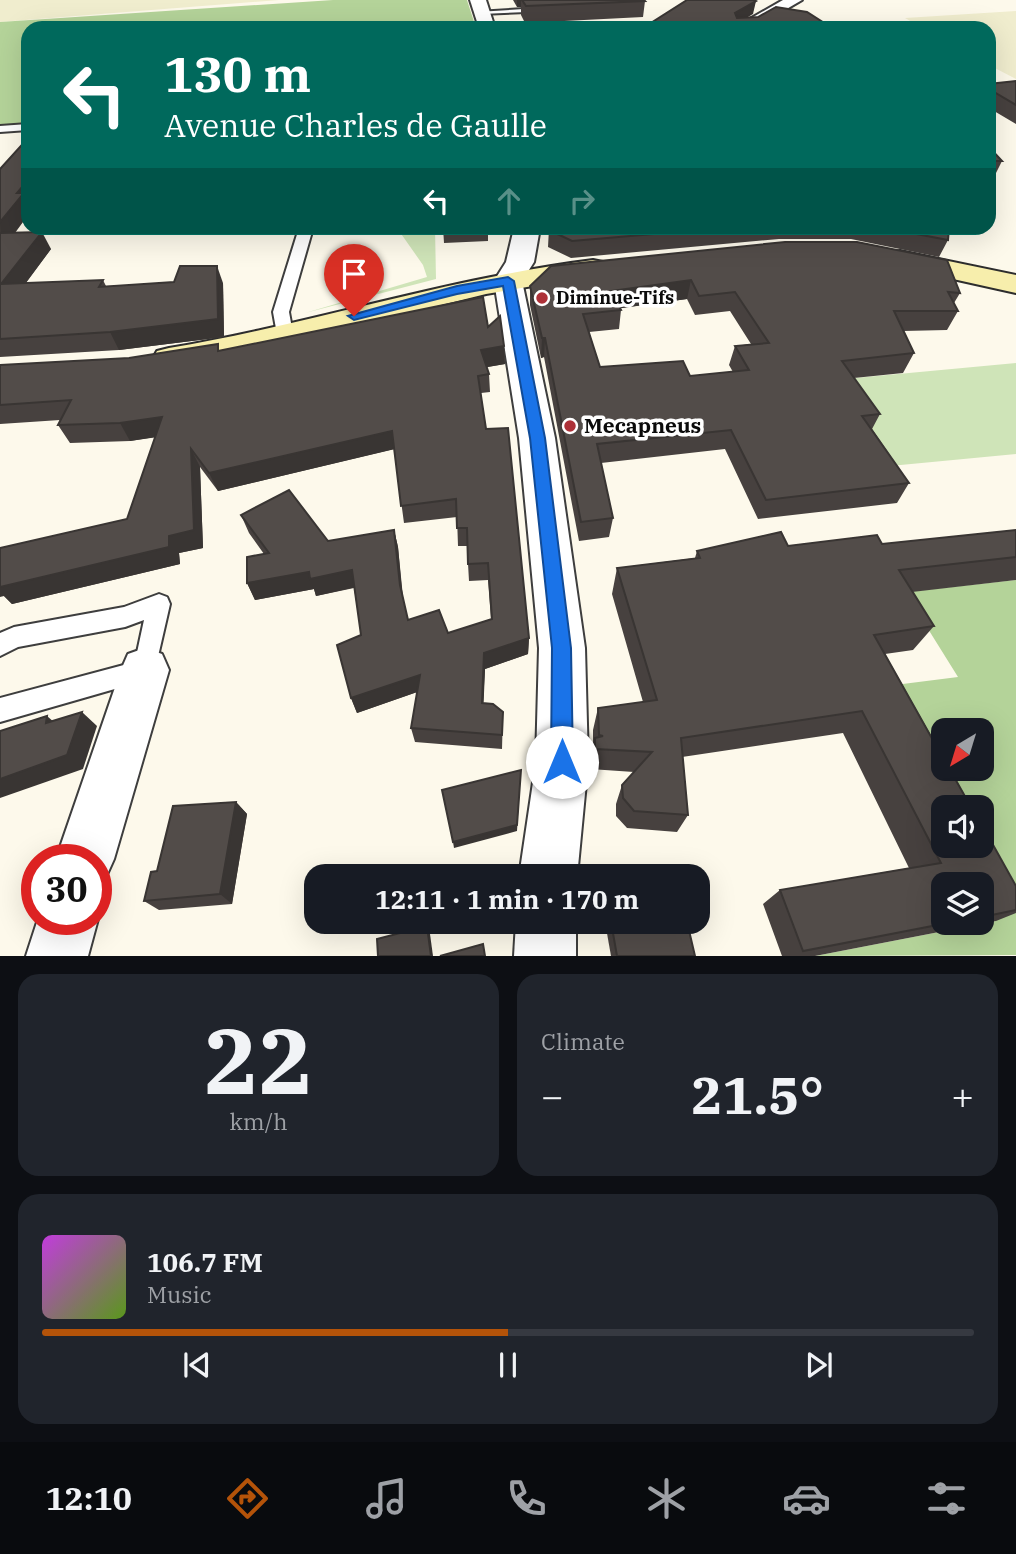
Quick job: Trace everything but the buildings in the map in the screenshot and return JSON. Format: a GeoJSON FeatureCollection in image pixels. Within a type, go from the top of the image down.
{"type":"FeatureCollection","features":[{"type":"Feature","properties":{"kind":"street"},"geometry":{"type":"LineString","coordinates":[[755,21],[794,0]]}},
{"type":"Feature","properties":{"kind":"street"},"geometry":{"type":"LineString","coordinates":[[526,235],[520,262],[508,281],[537,438],[562,648],[562,762],[550,864]]}},
{"type":"Feature","properties":{"kind":"street"},"geometry":{"type":"LineString","coordinates":[[872,253],[1016,284]]}},
{"type":"Feature","properties":{"kind":"street"},"geometry":{"type":"LineString","coordinates":[[138,363],[240,347],[433,296],[547,273],[621,266]]}},
{"type":"Feature","properties":{"kind":"street"},"geometry":{"type":"LineString","coordinates":[[90,844],[145,670]]}},
{"type":"Feature","properties":{"kind":"street"},"geometry":{"type":"LineString","coordinates":[[545,956],[546,934]]}},
{"type":"Feature","properties":{"kind":"street"},"geometry":{"type":"LineString","coordinates":[[57,956],[63,935]]}},
{"type":"Feature","properties":{"kind":"lane"},"geometry":{"type":"LineString","coordinates":[[480,6],[573,8],[575,5],[572,0]]}},
{"type":"Feature","properties":{"kind":"lane"},"geometry":{"type":"LineString","coordinates":[[0,129],[21,128]]}},
{"type":"Feature","properties":{"kind":"lane"},"geometry":{"type":"LineString","coordinates":[[285,334],[281,312],[304,235]]}},
{"type":"Feature","properties":{"kind":"lane"},"geometry":{"type":"LineString","coordinates":[[0,645],[14,637],[125,617],[159,604],[145,670],[0,710]]}},
{"type":"Feature","properties":{"kind":"shaded area"},"geometry":{"type":"Polygon","coordinates":[[[0,0],[279,0],[0,22],[0,0]]]}},
{"type":"Feature","properties":{"kind":"shaded area"},"geometry":{"type":"Polygon","coordinates":[[[1016,11],[1016,79],[996,69],[996,21],[910,21],[905,18],[1016,11]]]}},
{"type":"Feature","properties":{"kind":"green space"},"geometry":{"type":"Polygon","coordinates":[[[333,0],[467,0],[474,21],[21,21],[21,126],[0,127],[0,22],[333,0]]]}},
{"type":"Feature","properties":{"kind":"green space"},"geometry":{"type":"Polygon","coordinates":[[[402,235],[435,235],[436,279],[305,313],[427,277],[423,265],[402,235]]]}},
{"type":"Feature","properties":{"kind":"green space"},"geometry":{"type":"Polygon","coordinates":[[[1016,363],[1016,454],[890,466],[834,380],[1016,363]]]}},
{"type":"Feature","properties":{"kind":"green space"},"geometry":{"type":"Polygon","coordinates":[[[1016,580],[1016,955],[815,956],[931,934],[994,935],[994,872],[982,872],[982,858],[994,858],[994,795],[936,795],[871,688],[958,677],[905,592],[1016,580]]]}},
{"type":"Feature","properties":{"kind":"place","name":"Diminue-Tifs"},"geometry":{"type":"Point","coordinates":[542,298]}},
{"type":"Feature","properties":{"kind":"place","name":"Mecapneus"},"geometry":{"type":"Point","coordinates":[570,426]}},
{"type":"Feature","properties":{"kind":"route"},"geometry":{"type":"LineString","coordinates":[[354,316],[457,290],[508,281],[537,438],[562,648],[562,762]]}}]}
